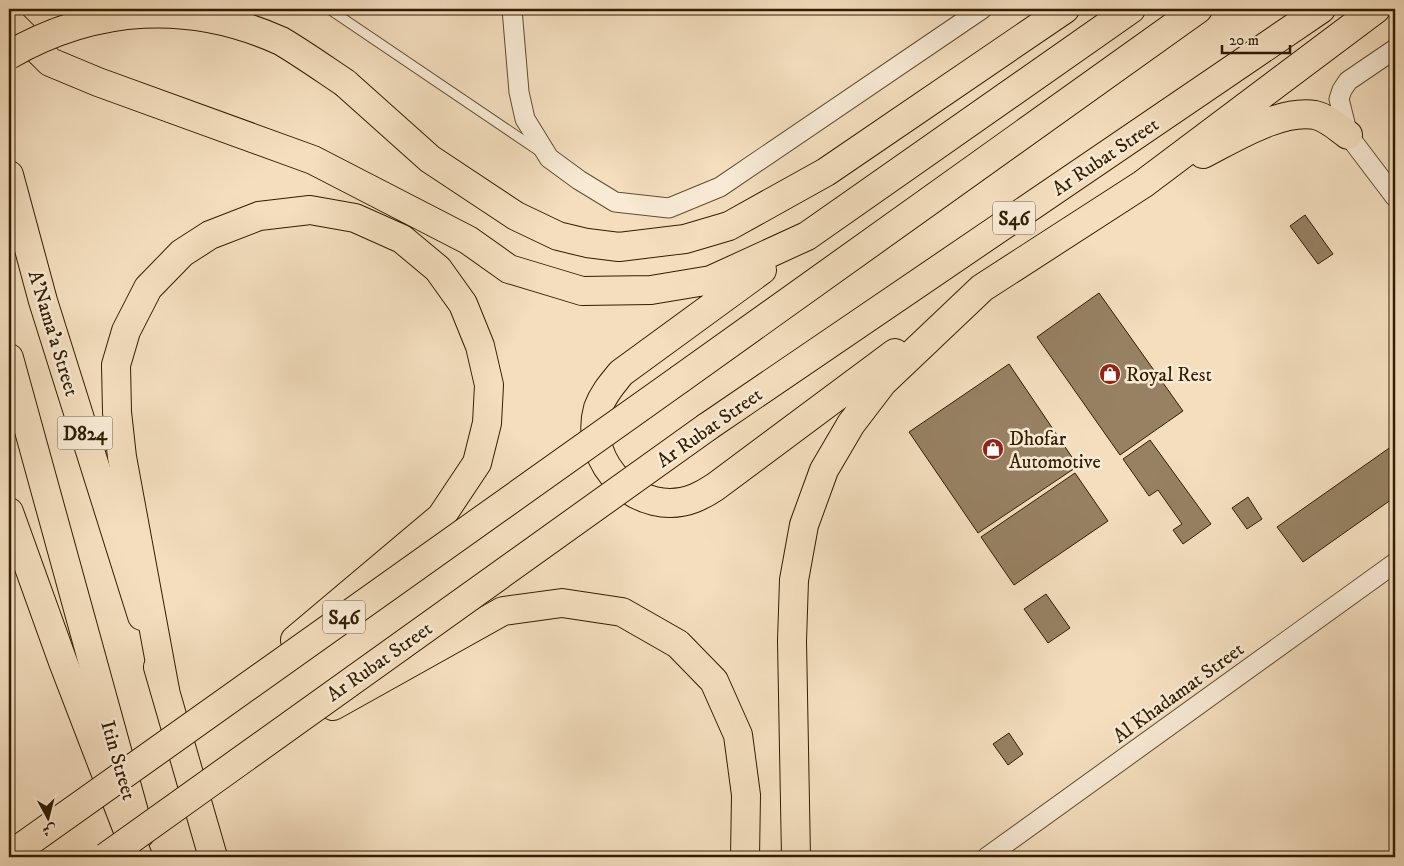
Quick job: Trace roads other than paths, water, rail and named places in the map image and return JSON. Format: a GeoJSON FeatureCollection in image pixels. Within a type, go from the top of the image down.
{"type":"FeatureCollection","features":[{"type":"Feature","properties":{"kind":"main road"},"geometry":{"type":"LineString","coordinates":[[9,54],[36,39],[69,26],[110,14],[155,9],[200,12],[248,27],[281,41],[345,83],[430,159],[516,216],[558,236],[588,243],[619,247],[685,239],[729,226],[826,172],[1065,9]]}},
{"type":"Feature","properties":{"kind":"main road"},"geometry":{"type":"LineString","coordinates":[[1131,9],[807,236],[622,373],[607,389],[598,408],[595,430],[598,451],[608,470],[624,488],[646,499],[670,503],[694,499],[715,487],[982,288],[1143,184],[1376,9]]}},
{"type":"Feature","properties":{"kind":"main road","name":"S46"},"geometry":{"type":"LineString","coordinates":[[9,856],[1198,9]]}},
{"type":"Feature","properties":{"kind":"main road","name":"Ar Rubat Street"},"geometry":{"type":"LineString","coordinates":[[106,857],[707,427],[1321,9]]}},
{"type":"Feature","properties":{"kind":"main road"},"geometry":{"type":"LineString","coordinates":[[9,21],[50,62],[98,82],[313,160],[468,240],[509,269],[582,291],[651,290],[711,280],[807,236]]}},
{"type":"Feature","properties":{"kind":"main road"},"geometry":{"type":"LineString","coordinates":[[1143,184],[1268,122],[1293,114],[1315,115],[1328,120],[1348,135]]}},
{"type":"Feature","properties":{"kind":"main road","name":"A'Nama'a Street"},"geometry":{"type":"LineString","coordinates":[[9,175],[43,300],[165,690]]}},
{"type":"Feature","properties":{"kind":"main road"},"geometry":{"type":"LineString","coordinates":[[200,719],[441,518],[477,463],[487,423],[489,385],[480,346],[464,304],[438,269],[402,239],[356,218],[310,210],[259,216],[210,235],[182,253],[148,288],[126,331],[116,365],[117,412],[122,457],[165,690],[213,857]]}},
{"type":"Feature","properties":{"kind":"main road"},"geometry":{"type":"LineString","coordinates":[[796,857],[792,641],[794,580],[804,525],[824,470],[851,424],[883,382],[982,288]]}},
{"type":"Feature","properties":{"kind":"main road","name":"Itin Street"},"geometry":{"type":"LineString","coordinates":[[9,358],[147,857]]}},
{"type":"Feature","properties":{"kind":"main road"},"geometry":{"type":"LineString","coordinates":[[9,512],[63,662],[138,857]]}},
{"type":"Feature","properties":{"kind":"main road"},"geometry":{"type":"LineString","coordinates":[[258,748],[503,612],[562,603],[622,612],[678,644],[714,681],[738,735],[746,795],[745,857]]}},
{"type":"Feature","properties":{"kind":"street"},"geometry":{"type":"LineString","coordinates":[[512,9],[519,92],[524,119],[549,158],[579,180],[615,202],[669,208],[720,187],[982,9]]}},
{"type":"Feature","properties":{"kind":"street"},"geometry":{"type":"LineString","coordinates":[[1395,49],[1348,81],[1339,99],[1348,135],[1395,197]]}},
{"type":"Feature","properties":{"kind":"street","name":"Al Khadamat Street"},"geometry":{"type":"LineString","coordinates":[[987,857],[1395,562]]}},
{"type":"Feature","properties":{"kind":"lane"},"geometry":{"type":"LineString","coordinates":[[329,9],[549,158]]}},
{"type":"Feature","properties":{"kind":"place","name":"Royal Rest"},"geometry":{"type":"Point","coordinates":[1110,374]}},
{"type":"Feature","properties":{"kind":"place","name":"Dhofar Automotive"},"geometry":{"type":"Point","coordinates":[993,449]}}]}
